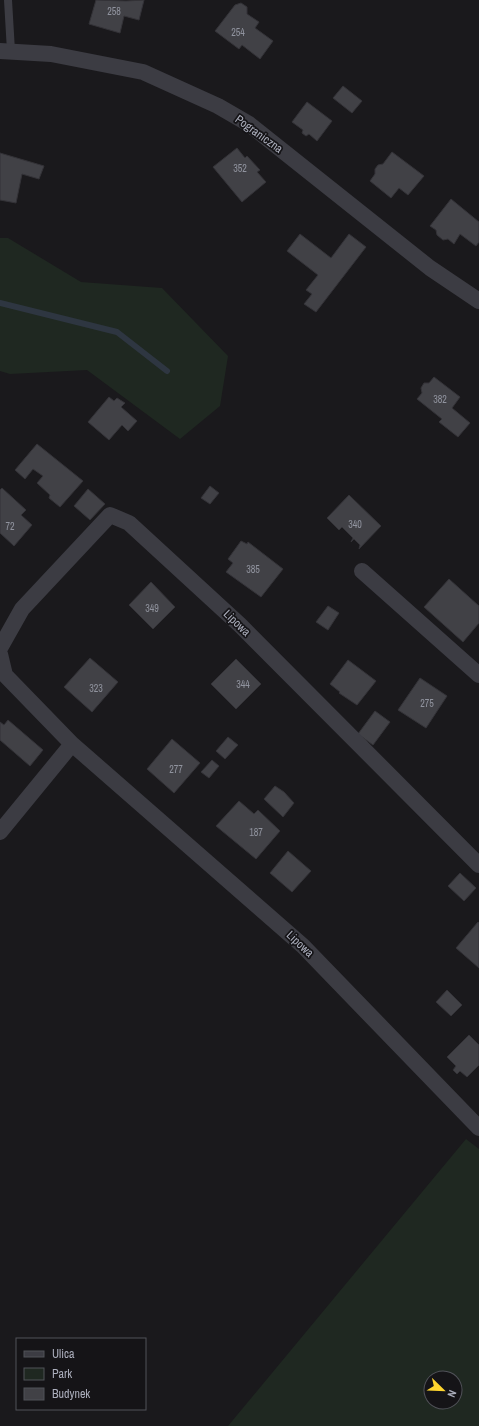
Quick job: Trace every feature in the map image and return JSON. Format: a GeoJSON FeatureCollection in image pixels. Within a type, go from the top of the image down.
{"type":"FeatureCollection","features":[{"type":"Feature","properties":{"kind":"street","name":"Pograniczna"},"geometry":{"type":"LineString","coordinates":[[5,51],[51,54],[143,72],[218,106],[249,124],[430,268],[479,302]]}},
{"type":"Feature","properties":{"kind":"street","name":"Lipowa"},"geometry":{"type":"LineString","coordinates":[[0,648],[22,609],[110,515],[129,523],[240,625],[479,864]]}},
{"type":"Feature","properties":{"kind":"street"},"geometry":{"type":"LineString","coordinates":[[362,571],[479,675]]}},
{"type":"Feature","properties":{"kind":"street","name":"Lipowa"},"geometry":{"type":"LineString","coordinates":[[0,654],[4,675],[72,744],[303,946],[479,1128]]}},
{"type":"Feature","properties":{"kind":"street"},"geometry":{"type":"LineString","coordinates":[[0,832],[72,744]]}},
{"type":"Feature","properties":{"kind":"lane"},"geometry":{"type":"LineString","coordinates":[[5,51],[8,0]]}},
{"type":"Feature","properties":{"kind":"green space"},"geometry":{"type":"Polygon","coordinates":[[[0,238],[8,238],[81,282],[162,288],[228,356],[220,406],[180,439],[87,370],[10,374],[0,371],[0,238]]]}},
{"type":"Feature","properties":{"kind":"green space"},"geometry":{"type":"Polygon","coordinates":[[[466,1139],[479,1149],[479,1426],[228,1426],[466,1139]]]}},
{"type":"Feature","properties":{"kind":"building"},"geometry":{"type":"Polygon","coordinates":[[[96,0],[144,0],[139,20],[124,16],[120,33],[89,24],[96,0]]]}},
{"type":"Feature","properties":{"kind":"building"},"geometry":{"type":"Polygon","coordinates":[[[241,3],[247,7],[247,14],[259,22],[255,28],[273,41],[260,59],[242,45],[239,49],[215,31],[235,5],[241,3]]]}},
{"type":"Feature","properties":{"kind":"building"},"geometry":{"type":"Polygon","coordinates":[[[343,86],[362,101],[352,113],[333,98],[343,86]]]}},
{"type":"Feature","properties":{"kind":"building"},"geometry":{"type":"Polygon","coordinates":[[[307,102],[332,121],[317,141],[309,134],[306,136],[302,133],[303,130],[292,122],[307,102]]]}},
{"type":"Feature","properties":{"kind":"building"},"geometry":{"type":"Polygon","coordinates":[[[237,148],[245,158],[247,156],[260,170],[257,172],[266,182],[242,202],[213,167],[237,148]]]}},
{"type":"Feature","properties":{"kind":"building"},"geometry":{"type":"Polygon","coordinates":[[[392,152],[424,176],[408,195],[399,188],[391,198],[370,181],[375,174],[375,169],[378,165],[383,164],[392,152]]]}},
{"type":"Feature","properties":{"kind":"building"},"geometry":{"type":"Polygon","coordinates":[[[0,153],[44,166],[39,179],[22,174],[16,203],[0,200],[0,153]]]}},
{"type":"Feature","properties":{"kind":"building"},"geometry":{"type":"Polygon","coordinates":[[[451,199],[479,222],[479,242],[476,246],[460,234],[454,244],[448,239],[443,240],[437,235],[436,230],[430,226],[451,199]]]}},
{"type":"Feature","properties":{"kind":"building"},"geometry":{"type":"Polygon","coordinates":[[[300,234],[331,258],[349,234],[366,247],[316,312],[304,304],[312,294],[306,290],[318,275],[287,251],[300,234]]]}},
{"type":"Feature","properties":{"kind":"building"},"geometry":{"type":"Polygon","coordinates":[[[434,377],[460,397],[452,408],[470,423],[458,437],[439,422],[442,419],[417,399],[422,393],[421,388],[424,383],[429,383],[434,377]]]}},
{"type":"Feature","properties":{"kind":"building"},"geometry":{"type":"Polygon","coordinates":[[[109,397],[114,401],[117,398],[125,403],[121,407],[137,421],[128,431],[122,425],[109,440],[88,422],[109,397]]]}},
{"type":"Feature","properties":{"kind":"building"},"geometry":{"type":"Polygon","coordinates":[[[37,444],[83,481],[60,507],[49,498],[50,495],[37,483],[43,476],[33,469],[25,479],[15,470],[37,444]]]}},
{"type":"Feature","properties":{"kind":"building"},"geometry":{"type":"Polygon","coordinates":[[[210,486],[219,493],[210,504],[201,498],[210,486]]]}},
{"type":"Feature","properties":{"kind":"building"},"geometry":{"type":"Polygon","coordinates":[[[2,488],[26,510],[21,515],[32,525],[14,546],[0,533],[0,490],[2,488]]]}},
{"type":"Feature","properties":{"kind":"building"},"geometry":{"type":"Polygon","coordinates":[[[88,489],[105,504],[90,520],[74,506],[88,489]]]}},
{"type":"Feature","properties":{"kind":"building"},"geometry":{"type":"Polygon","coordinates":[[[349,495],[381,526],[359,549],[360,545],[354,539],[351,542],[353,538],[342,527],[339,530],[327,518],[349,495]]]}},
{"type":"Feature","properties":{"kind":"building"},"geometry":{"type":"Polygon","coordinates":[[[241,541],[247,544],[248,542],[283,569],[261,597],[226,572],[233,563],[228,559],[241,541]]]}},
{"type":"Feature","properties":{"kind":"building"},"geometry":{"type":"Polygon","coordinates":[[[449,579],[479,606],[479,623],[463,642],[424,607],[449,579]]]}},
{"type":"Feature","properties":{"kind":"building"},"geometry":{"type":"Polygon","coordinates":[[[151,582],[175,607],[153,629],[129,605],[151,582]]]}},
{"type":"Feature","properties":{"kind":"building"},"geometry":{"type":"Polygon","coordinates":[[[328,606],[339,613],[328,630],[316,622],[328,606]]]}},
{"type":"Feature","properties":{"kind":"building"},"geometry":{"type":"Polygon","coordinates":[[[90,658],[118,682],[92,712],[64,687],[90,658]]]}},
{"type":"Feature","properties":{"kind":"building"},"geometry":{"type":"Polygon","coordinates":[[[236,659],[261,684],[236,709],[211,684],[236,659]]]}},
{"type":"Feature","properties":{"kind":"building"},"geometry":{"type":"Polygon","coordinates":[[[348,660],[376,681],[357,705],[339,693],[340,692],[330,684],[348,660]]]}},
{"type":"Feature","properties":{"kind":"building"},"geometry":{"type":"Polygon","coordinates":[[[420,678],[447,696],[426,728],[398,710],[420,678]]]}},
{"type":"Feature","properties":{"kind":"building"},"geometry":{"type":"Polygon","coordinates":[[[375,711],[390,722],[373,745],[358,734],[375,711]]]}},
{"type":"Feature","properties":{"kind":"building"},"geometry":{"type":"Polygon","coordinates":[[[8,720],[43,750],[30,766],[0,740],[0,722],[4,725],[8,720]]]}},
{"type":"Feature","properties":{"kind":"building"},"geometry":{"type":"Polygon","coordinates":[[[228,737],[238,745],[225,759],[216,751],[228,737]]]}},
{"type":"Feature","properties":{"kind":"building"},"geometry":{"type":"Polygon","coordinates":[[[172,739],[200,763],[174,793],[147,769],[172,739]]]}},
{"type":"Feature","properties":{"kind":"building"},"geometry":{"type":"Polygon","coordinates":[[[212,760],[219,766],[209,778],[201,772],[212,760]]]}},
{"type":"Feature","properties":{"kind":"building"},"geometry":{"type":"Polygon","coordinates":[[[275,786],[284,792],[294,803],[283,817],[264,799],[275,786]]]}},
{"type":"Feature","properties":{"kind":"building"},"geometry":{"type":"Polygon","coordinates":[[[239,801],[254,814],[258,810],[280,831],[256,859],[216,826],[239,801]]]}},
{"type":"Feature","properties":{"kind":"building"},"geometry":{"type":"Polygon","coordinates":[[[288,851],[311,871],[292,892],[270,873],[288,851]]]}},
{"type":"Feature","properties":{"kind":"building"},"geometry":{"type":"Polygon","coordinates":[[[460,873],[476,888],[464,901],[448,886],[460,873]]]}},
{"type":"Feature","properties":{"kind":"building"},"geometry":{"type":"Polygon","coordinates":[[[478,922],[479,923],[479,968],[456,948],[478,922]]]}},
{"type":"Feature","properties":{"kind":"building"},"geometry":{"type":"Polygon","coordinates":[[[447,990],[462,1005],[451,1016],[436,1002],[447,990]]]}},
{"type":"Feature","properties":{"kind":"building"},"geometry":{"type":"Polygon","coordinates":[[[469,1035],[479,1045],[479,1065],[467,1077],[460,1071],[457,1074],[453,1070],[456,1066],[447,1057],[469,1035]]]}},
{"type":"Feature","properties":{"kind":"waterway"},"geometry":{"type":"LineString","coordinates":[[0,303],[117,332],[167,371]]}}]}
